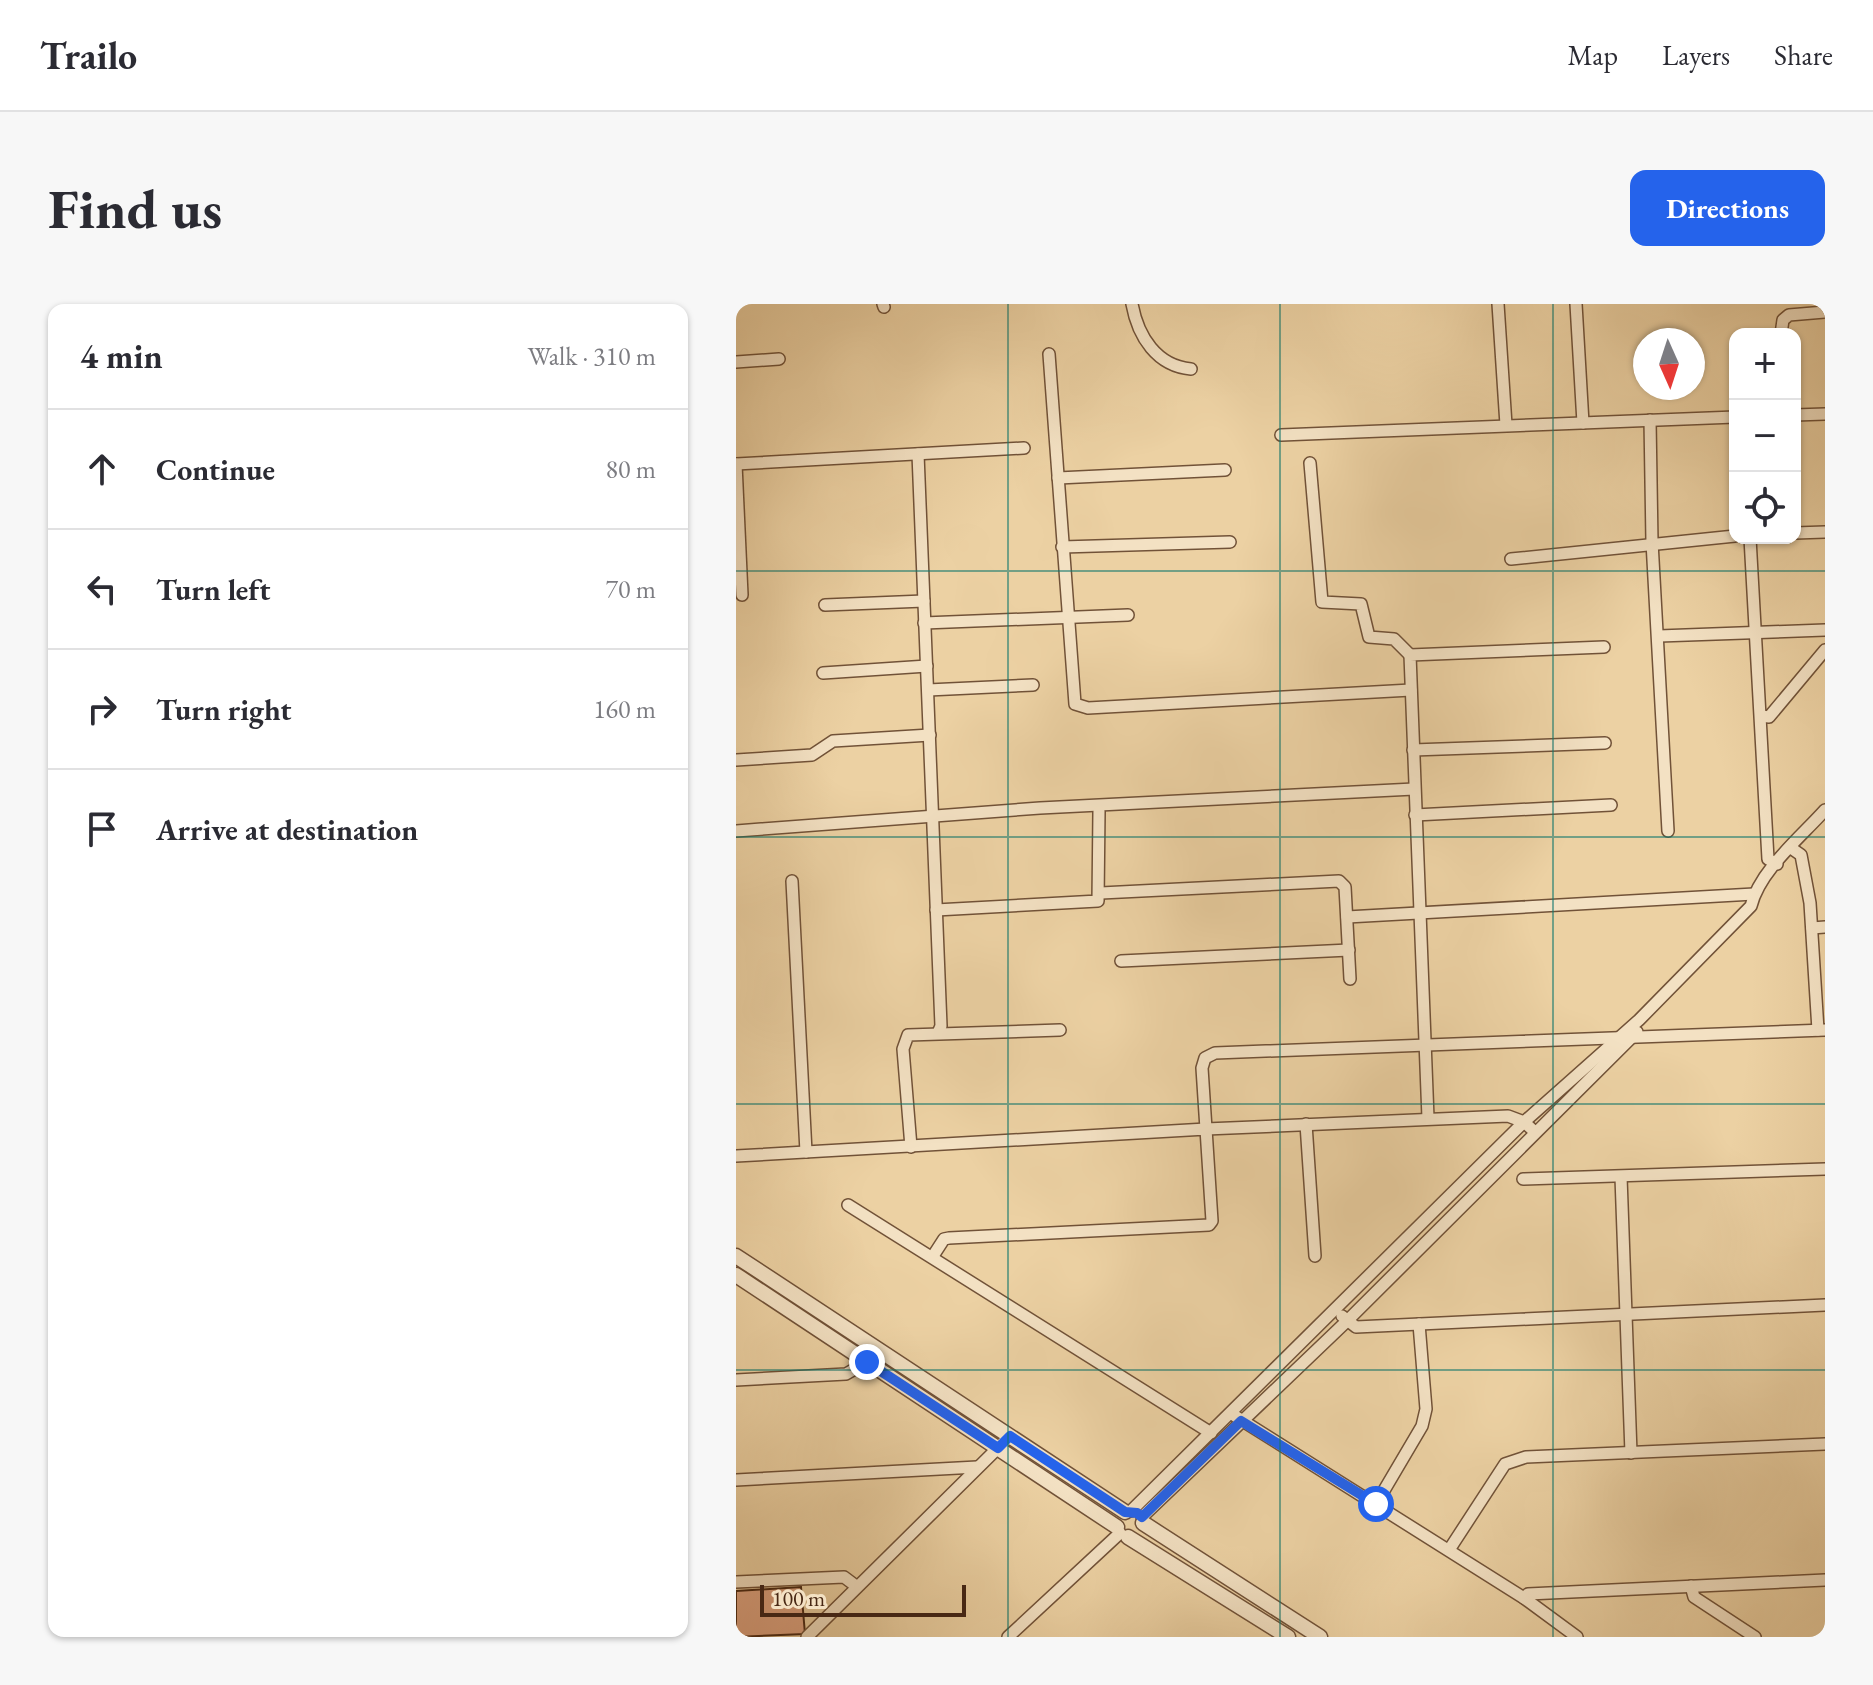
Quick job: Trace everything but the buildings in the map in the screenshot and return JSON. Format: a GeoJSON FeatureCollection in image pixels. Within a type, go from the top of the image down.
{"type":"FeatureCollection","features":[{"type":"Feature","properties":{"kind":"street"},"geometry":{"type":"LineString","coordinates":[[1132,304],[1141,334],[1158,357],[1173,367],[1191,369]]}},
{"type":"Feature","properties":{"kind":"street"},"geometry":{"type":"LineString","coordinates":[[1498,304],[1506,425]]}},
{"type":"Feature","properties":{"kind":"street"},"geometry":{"type":"LineString","coordinates":[[1576,304],[1583,423]]}},
{"type":"Feature","properties":{"kind":"street"},"geometry":{"type":"LineString","coordinates":[[1782,328],[1783,320],[1808,308],[1825,312]]}},
{"type":"Feature","properties":{"kind":"street"},"geometry":{"type":"LineString","coordinates":[[1049,354],[1071,690],[1075,704],[1088,708],[1411,690]]}},
{"type":"Feature","properties":{"kind":"street"},"geometry":{"type":"LineString","coordinates":[[736,362],[779,359]]}},
{"type":"Feature","properties":{"kind":"street"},"geometry":{"type":"LineString","coordinates":[[1801,415],[1825,414]]}},
{"type":"Feature","properties":{"kind":"street"},"geometry":{"type":"LineString","coordinates":[[1281,435],[1729,417]]}},
{"type":"Feature","properties":{"kind":"street"},"geometry":{"type":"LineString","coordinates":[[1650,420],[1652,542],[1668,831]]}},
{"type":"Feature","properties":{"kind":"street"},"geometry":{"type":"LineString","coordinates":[[742,595],[736,464],[1024,448]]}},
{"type":"Feature","properties":{"kind":"street"},"geometry":{"type":"LineString","coordinates":[[918,454],[935,817],[941,1026],[938,1033]]}},
{"type":"Feature","properties":{"kind":"street"},"geometry":{"type":"LineString","coordinates":[[1310,463],[1322,602],[1361,604],[1369,637],[1394,639],[1410,655],[1428,1118]]}},
{"type":"Feature","properties":{"kind":"street"},"geometry":{"type":"LineString","coordinates":[[1058,478],[1225,470]]}},
{"type":"Feature","properties":{"kind":"street"},"geometry":{"type":"LineString","coordinates":[[1801,533],[1825,532]]}},
{"type":"Feature","properties":{"kind":"street"},"geometry":{"type":"LineString","coordinates":[[1511,559],[1729,536]]}},
{"type":"Feature","properties":{"kind":"street"},"geometry":{"type":"LineString","coordinates":[[1062,547],[1230,542]]}},
{"type":"Feature","properties":{"kind":"street"},"geometry":{"type":"LineString","coordinates":[[1750,544],[1768,859],[1777,864]]}},
{"type":"Feature","properties":{"kind":"street"},"geometry":{"type":"LineString","coordinates":[[825,605],[924,601]]}},
{"type":"Feature","properties":{"kind":"street"},"geometry":{"type":"LineString","coordinates":[[924,623],[1128,615]]}},
{"type":"Feature","properties":{"kind":"street"},"geometry":{"type":"LineString","coordinates":[[1659,636],[1825,630]]}},
{"type":"Feature","properties":{"kind":"street"},"geometry":{"type":"LineString","coordinates":[[1410,655],[1604,647]]}},
{"type":"Feature","properties":{"kind":"street"},"geometry":{"type":"LineString","coordinates":[[1761,716],[1769,717],[1825,650]]}},
{"type":"Feature","properties":{"kind":"street"},"geometry":{"type":"LineString","coordinates":[[823,673],[927,666]]}},
{"type":"Feature","properties":{"kind":"street"},"geometry":{"type":"LineString","coordinates":[[928,690],[1033,685]]}},
{"type":"Feature","properties":{"kind":"street"},"geometry":{"type":"LineString","coordinates":[[736,760],[812,755],[833,741],[930,735]]}},
{"type":"Feature","properties":{"kind":"street"},"geometry":{"type":"LineString","coordinates":[[1413,750],[1605,743]]}},
{"type":"Feature","properties":{"kind":"street"},"geometry":{"type":"LineString","coordinates":[[736,831],[1414,789]]}},
{"type":"Feature","properties":{"kind":"street"},"geometry":{"type":"LineString","coordinates":[[1415,815],[1611,805]]}},
{"type":"Feature","properties":{"kind":"street"},"geometry":{"type":"LineString","coordinates":[[1122,1532],[1119,1518],[1135,1516],[1236,1416],[1335,1310],[1524,1122],[1639,1020],[1751,906],[1754,894],[1777,864],[1825,810]]}},
{"type":"Feature","properties":{"kind":"street"},"geometry":{"type":"LineString","coordinates":[[936,910],[1092,904],[1101,893],[1099,811]]}},
{"type":"Feature","properties":{"kind":"street"},"geometry":{"type":"LineString","coordinates":[[933,1256],[944,1239],[949,1238],[1209,1225],[1212,1221],[1202,1068],[1205,1058],[1215,1053],[1619,1035],[1821,1030],[1812,928],[1801,855],[1791,848]]}},
{"type":"Feature","properties":{"kind":"street"},"geometry":{"type":"LineString","coordinates":[[792,881],[806,1152]]}},
{"type":"Feature","properties":{"kind":"street"},"geometry":{"type":"LineString","coordinates":[[1101,893],[1339,881],[1345,887],[1350,979]]}},
{"type":"Feature","properties":{"kind":"street"},"geometry":{"type":"LineString","coordinates":[[1347,917],[1754,894]]}},
{"type":"Feature","properties":{"kind":"street"},"geometry":{"type":"LineString","coordinates":[[1812,928],[1825,927]]}},
{"type":"Feature","properties":{"kind":"street"},"geometry":{"type":"LineString","coordinates":[[1121,961],[1349,950]]}},
{"type":"Feature","properties":{"kind":"street"},"geometry":{"type":"LineString","coordinates":[[1135,1516],[1211,1433],[1236,1416],[1347,1321],[1636,1035],[1639,1020]]}},
{"type":"Feature","properties":{"kind":"street"},"geometry":{"type":"LineString","coordinates":[[911,1147],[904,1040],[908,1035],[1060,1030]]}},
{"type":"Feature","properties":{"kind":"street"},"geometry":{"type":"LineString","coordinates":[[736,1156],[1428,1118],[1508,1116],[1524,1122],[1535,1132]]}},
{"type":"Feature","properties":{"kind":"street"},"geometry":{"type":"LineString","coordinates":[[1306,1124],[1315,1256]]}},
{"type":"Feature","properties":{"kind":"street"},"geometry":{"type":"LineString","coordinates":[[1523,1179],[1825,1169]]}},
{"type":"Feature","properties":{"kind":"street"},"geometry":{"type":"LineString","coordinates":[[1621,1177],[1631,1453]]}},
{"type":"Feature","properties":{"kind":"street"},"geometry":{"type":"LineString","coordinates":[[848,1205],[1211,1433]]}},
{"type":"Feature","properties":{"kind":"street"},"geometry":{"type":"LineString","coordinates":[[736,1256],[1320,1637]]}},
{"type":"Feature","properties":{"kind":"street"},"geometry":{"type":"LineString","coordinates":[[736,1275],[1122,1532],[1288,1637]]}},
{"type":"Feature","properties":{"kind":"street"},"geometry":{"type":"LineString","coordinates":[[1335,1310],[1356,1327],[1825,1305]]}},
{"type":"Feature","properties":{"kind":"street"},"geometry":{"type":"LineString","coordinates":[[1376,1504],[1424,1418],[1419,1324]]}},
{"type":"Feature","properties":{"kind":"street"},"geometry":{"type":"LineString","coordinates":[[736,1380],[846,1374],[867,1362],[876,1349]]}},
{"type":"Feature","properties":{"kind":"street"},"geometry":{"type":"LineString","coordinates":[[1236,1416],[1524,1598],[1577,1637]]}},
{"type":"Feature","properties":{"kind":"street"},"geometry":{"type":"LineString","coordinates":[[807,1637],[1010,1436]]}},
{"type":"Feature","properties":{"kind":"street"},"geometry":{"type":"LineString","coordinates":[[1449,1550],[1505,1464],[1526,1457],[1825,1444]]}},
{"type":"Feature","properties":{"kind":"street"},"geometry":{"type":"LineString","coordinates":[[736,1480],[977,1467]]}},
{"type":"Feature","properties":{"kind":"street"},"geometry":{"type":"LineString","coordinates":[[1016,1635],[1122,1532],[1142,1531],[1135,1516]]}},
{"type":"Feature","properties":{"kind":"street"},"geometry":{"type":"LineString","coordinates":[[736,1582],[844,1577],[856,1586]]}},
{"type":"Feature","properties":{"kind":"street"},"geometry":{"type":"LineString","coordinates":[[1524,1598],[1528,1594],[1825,1580]]}},
{"type":"Feature","properties":{"kind":"street"},"geometry":{"type":"LineString","coordinates":[[1691,1586],[1694,1597],[1755,1637]]}},
{"type":"Feature","properties":{"kind":"route"},"geometry":{"type":"LineString","coordinates":[[867,1362],[998,1448],[1010,1436],[1125,1512],[1131,1511],[1142,1517],[1241,1421],[1376,1504]]}}]}
